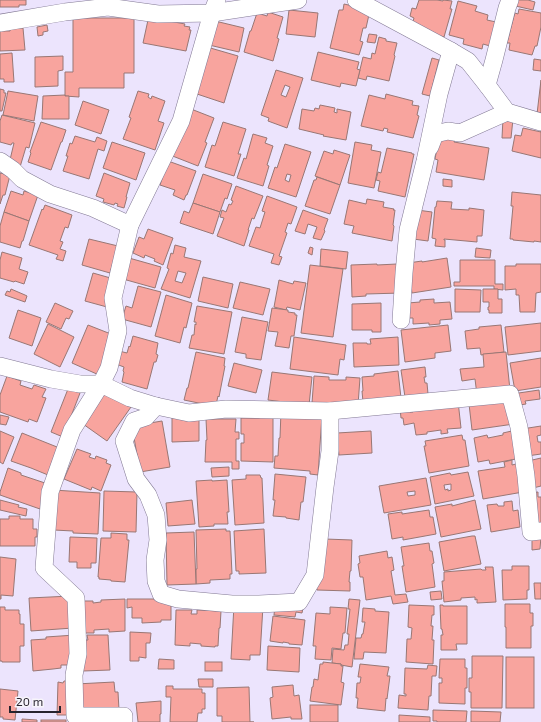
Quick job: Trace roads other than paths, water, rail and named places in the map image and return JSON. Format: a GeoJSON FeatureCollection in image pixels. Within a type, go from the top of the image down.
{"type":"FeatureCollection","features":[{"type":"Feature","properties":{"kind":"street"},"geometry":{"type":"LineString","coordinates":[[0,23],[107,4],[158,14],[215,7],[298,0]]}},
{"type":"Feature","properties":{"kind":"street"},"geometry":{"type":"LineString","coordinates":[[356,0],[451,50],[468,61],[507,112],[541,122]]}},
{"type":"Feature","properties":{"kind":"street"},"geometry":{"type":"LineString","coordinates":[[487,85],[510,0]]}},
{"type":"Feature","properties":{"kind":"street"},"geometry":{"type":"LineString","coordinates":[[124,722],[124,716],[75,716],[74,675],[78,654],[76,598],[44,568],[50,492],[72,430],[101,384],[109,368],[118,331],[113,298],[130,225],[181,121],[215,7]]}},
{"type":"Feature","properties":{"kind":"street"},"geometry":{"type":"LineString","coordinates":[[401,320],[408,230],[426,161],[439,94],[451,50]]}},
{"type":"Feature","properties":{"kind":"street"},"geometry":{"type":"LineString","coordinates":[[426,161],[435,134],[448,132],[460,133],[507,112]]}},
{"type":"Feature","properties":{"kind":"street"},"geometry":{"type":"LineString","coordinates":[[0,160],[22,179],[50,194],[93,208],[130,225]]}},
{"type":"Feature","properties":{"kind":"street"},"geometry":{"type":"LineString","coordinates":[[0,366],[51,379],[80,384],[101,384],[130,398],[156,406],[189,413],[226,409],[330,411],[510,394],[521,441],[531,532],[541,531]]}},
{"type":"Feature","properties":{"kind":"street"},"geometry":{"type":"LineString","coordinates":[[156,406],[146,417],[134,421],[124,441],[136,479],[148,495],[156,515],[158,540],[155,560],[156,581],[162,594],[178,599],[259,604],[299,602],[315,575],[330,450],[330,411]]}}]}
